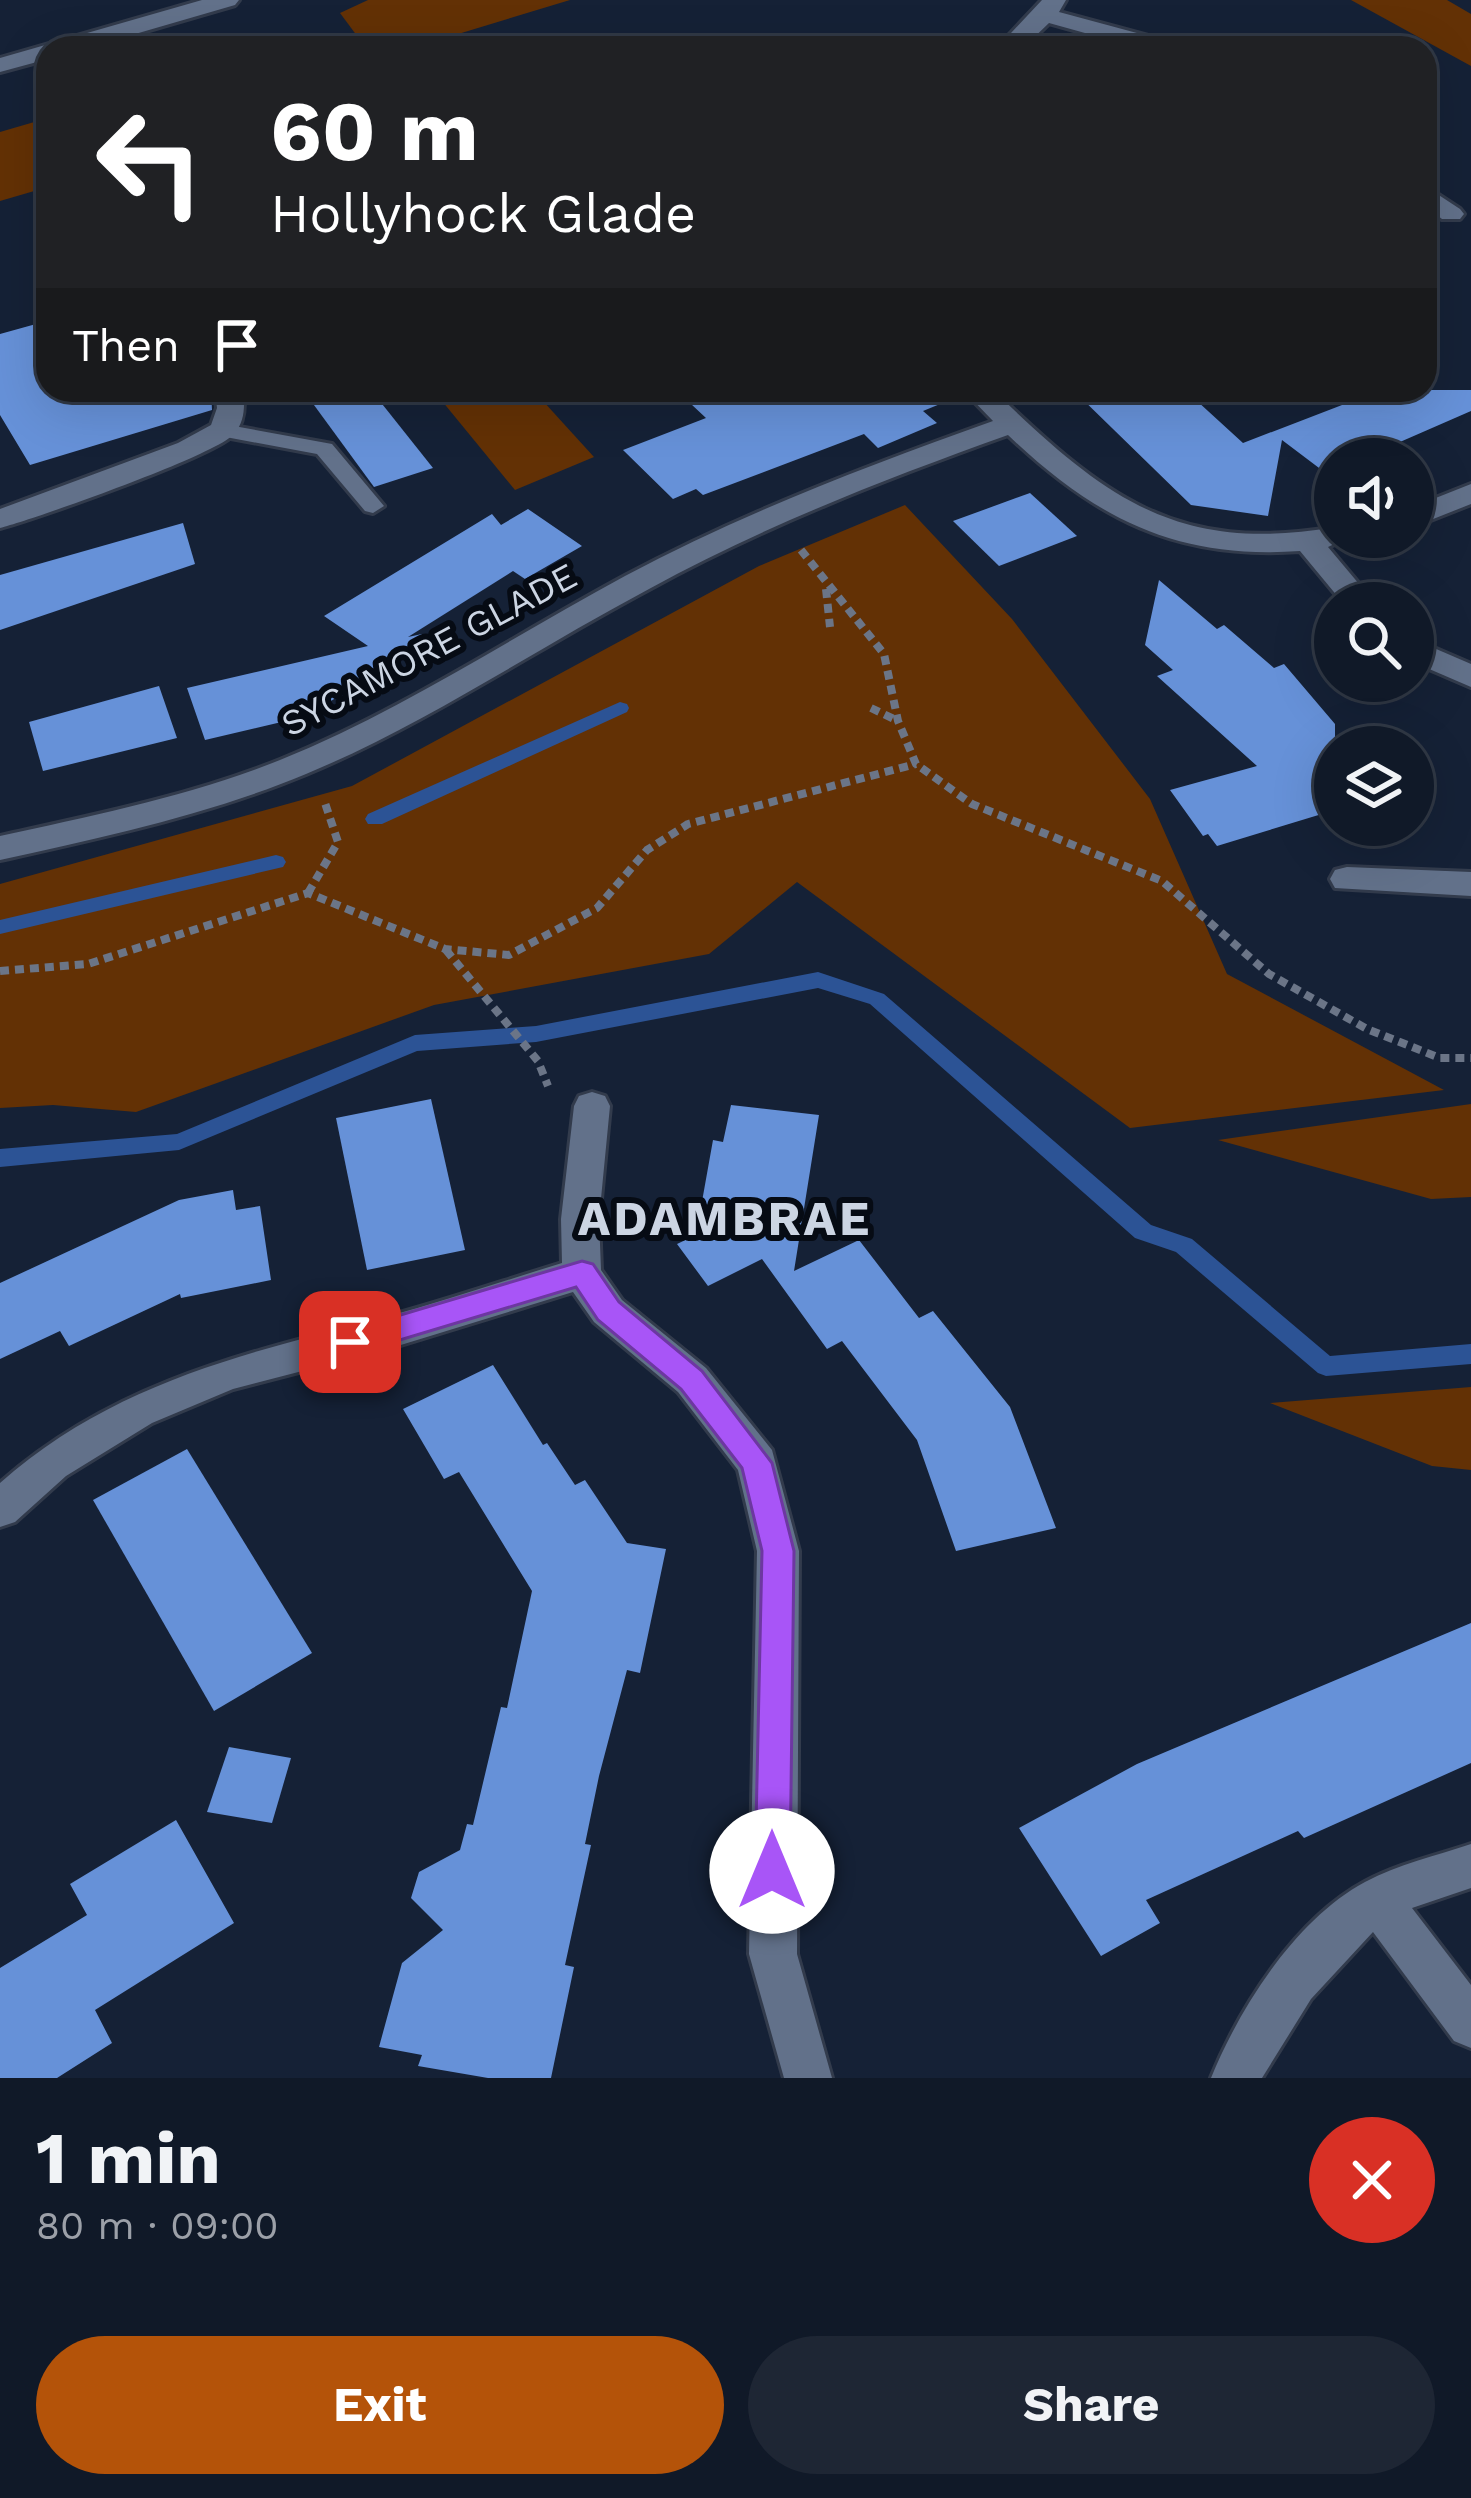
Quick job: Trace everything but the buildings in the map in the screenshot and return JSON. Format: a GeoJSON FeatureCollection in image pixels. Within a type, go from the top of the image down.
{"type":"FeatureCollection","features":[{"type":"Feature","properties":{"kind":"street"},"geometry":{"type":"LineString","coordinates":[[102,36],[227,0]]}},
{"type":"Feature","properties":{"kind":"street"},"geometry":{"type":"LineString","coordinates":[[1021,36],[1050,7],[1132,36]]}},
{"type":"Feature","properties":{"kind":"street"},"geometry":{"type":"LineString","coordinates":[[0,65],[36,55]]}},
{"type":"Feature","properties":{"kind":"street"},"geometry":{"type":"LineString","coordinates":[[1437,203],[1451,214]]}},
{"type":"Feature","properties":{"kind":"street"},"geometry":{"type":"LineString","coordinates":[[0,519],[188,449],[223,430],[231,402]]}},
{"type":"Feature","properties":{"kind":"street"},"geometry":{"type":"LineString","coordinates":[[989,402],[1082,487],[1157,528],[1232,544],[1314,539]]}},
{"type":"Feature","properties":{"kind":"street","name":"SYCAMORE GLADE"},"geometry":{"type":"LineString","coordinates":[[0,848],[198,803],[297,765],[403,715],[679,560],[776,513],[1012,424]]}},
{"type":"Feature","properties":{"kind":"street"},"geometry":{"type":"LineString","coordinates":[[1434,509],[1471,494]]}},
{"type":"Feature","properties":{"kind":"street"},"geometry":{"type":"LineString","coordinates":[[1434,659],[1471,677]]}},
{"type":"Feature","properties":{"kind":"street"},"geometry":{"type":"LineString","coordinates":[[1347,880],[1471,884]]}},
{"type":"Feature","properties":{"kind":"street"},"geometry":{"type":"LineString","coordinates":[[592,1106],[580,1219],[582,1273],[608,1311],[692,1380],[757,1463],[778,1551],[773,1954],[808,2078]]}},
{"type":"Feature","properties":{"kind":"street"},"geometry":{"type":"LineString","coordinates":[[0,1509],[51,1463],[138,1411],[227,1374],[391,1332],[582,1273]]}},
{"type":"Feature","properties":{"kind":"street"},"geometry":{"type":"LineString","coordinates":[[1235,2078],[1259,2032],[1315,1956],[1377,1900],[1471,1866]]}},
{"type":"Feature","properties":{"kind":"street"},"geometry":{"type":"LineString","coordinates":[[1377,1900],[1471,2024]]}},
{"type":"Feature","properties":{"kind":"lane"},"geometry":{"type":"LineString","coordinates":[[223,430],[324,449],[373,506]]}},
{"type":"Feature","properties":{"kind":"path"},"geometry":{"type":"LineString","coordinates":[[776,513],[826,587],[884,654],[898,721],[916,764],[972,804],[1162,881],[1269,974],[1366,1029],[1440,1058],[1471,1058]]}},
{"type":"Feature","properties":{"kind":"path"},"geometry":{"type":"LineString","coordinates":[[826,587],[830,627]]}},
{"type":"Feature","properties":{"kind":"path"},"geometry":{"type":"LineString","coordinates":[[871,708],[898,721]]}},
{"type":"Feature","properties":{"kind":"path"},"geometry":{"type":"LineString","coordinates":[[445,950],[509,956],[597,908],[647,850],[688,824],[916,764]]}},
{"type":"Feature","properties":{"kind":"path"},"geometry":{"type":"LineString","coordinates":[[297,765],[329,808],[338,842],[308,893]]}},
{"type":"Feature","properties":{"kind":"path"},"geometry":{"type":"LineString","coordinates":[[0,971],[88,964],[308,893],[445,950],[460,962],[538,1061]]}},
{"type":"Feature","properties":{"kind":"shaded area"},"geometry":{"type":"Polygon","coordinates":[[[368,0],[570,0],[452,36],[357,36],[340,13],[368,0]]]}},
{"type":"Feature","properties":{"kind":"shaded area"},"geometry":{"type":"Polygon","coordinates":[[[1351,0],[1447,0],[1471,14],[1471,66],[1437,47],[1437,36],[1416,36],[1351,0]]]}},
{"type":"Feature","properties":{"kind":"shaded area"},"geometry":{"type":"Polygon","coordinates":[[[36,122],[36,190],[0,201],[0,132],[36,122]]]}},
{"type":"Feature","properties":{"kind":"shaded area"},"geometry":{"type":"Polygon","coordinates":[[[443,402],[544,402],[594,457],[515,490],[443,402]]]}},
{"type":"Feature","properties":{"kind":"shaded area"},"geometry":{"type":"Polygon","coordinates":[[[905,505],[1012,619],[1150,799],[1227,974],[1444,1090],[1130,1128],[797,882],[709,954],[434,1005],[136,1112],[53,1105],[0,1108],[0,884],[352,786],[759,566],[905,505]]]}},
{"type":"Feature","properties":{"kind":"shaded area"},"geometry":{"type":"Polygon","coordinates":[[[1471,1104],[1471,1197],[1431,1199],[1218,1140],[1471,1104]]]}},
{"type":"Feature","properties":{"kind":"shaded area"},"geometry":{"type":"Polygon","coordinates":[[[1471,1387],[1471,1470],[1432,1466],[1270,1403],[1471,1387]]]}},
{"type":"Feature","properties":{"kind":"waterway"},"geometry":{"type":"LineString","coordinates":[[375,819],[620,708]]}},
{"type":"Feature","properties":{"kind":"waterway"},"geometry":{"type":"LineString","coordinates":[[0,927],[276,862]]}},
{"type":"Feature","properties":{"kind":"waterway"},"geometry":{"type":"LineString","coordinates":[[0,1158],[179,1142],[415,1043],[536,1034],[818,980],[877,999],[1143,1232],[1184,1245],[1326,1366],[1471,1354]]}},
{"type":"Feature","properties":{"kind":"district","name":"ADAMBRAE"},"geometry":{"type":"Point","coordinates":[725,1218]}},
{"type":"Feature","properties":{"kind":"route"},"geometry":{"type":"LineString","coordinates":[[350,1342],[582,1273],[608,1311],[692,1380],[757,1463],[778,1551],[772,1871]]}}]}
